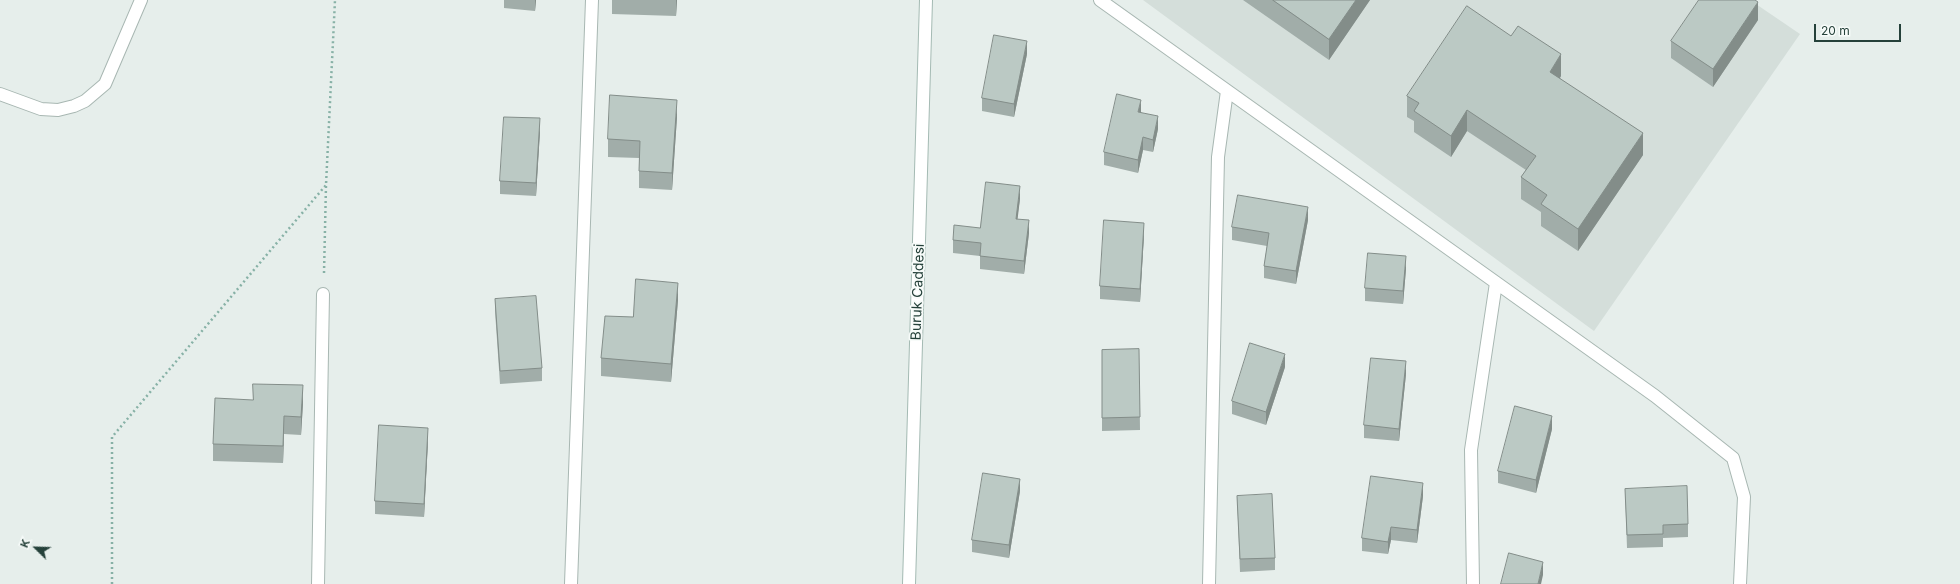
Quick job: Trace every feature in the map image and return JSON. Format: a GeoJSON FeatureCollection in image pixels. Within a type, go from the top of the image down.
{"type":"FeatureCollection","features":[{"type":"Feature","properties":{"kind":"street"},"geometry":{"type":"LineString","coordinates":[[0,94],[41,109],[58,110],[86,101],[105,84],[141,0]]}},
{"type":"Feature","properties":{"kind":"street"},"geometry":{"type":"LineString","coordinates":[[571,584],[592,0]]}},
{"type":"Feature","properties":{"kind":"street","name":"Buruk Caddesi"},"geometry":{"type":"LineString","coordinates":[[909,584],[926,0]]}},
{"type":"Feature","properties":{"kind":"street"},"geometry":{"type":"LineString","coordinates":[[1100,0],[1655,396],[1733,458],[1744,497],[1740,584]]}},
{"type":"Feature","properties":{"kind":"street"},"geometry":{"type":"LineString","coordinates":[[1209,584],[1218,157],[1227,91]]}},
{"type":"Feature","properties":{"kind":"street"},"geometry":{"type":"LineString","coordinates":[[1473,584],[1471,450],[1496,283]]}},
{"type":"Feature","properties":{"kind":"street"},"geometry":{"type":"LineString","coordinates":[[318,584],[324,294]]}},
{"type":"Feature","properties":{"kind":"path"},"geometry":{"type":"LineString","coordinates":[[324,294],[326,185],[334,0]]}},
{"type":"Feature","properties":{"kind":"path"},"geometry":{"type":"LineString","coordinates":[[112,584],[112,437],[326,185]]}},
{"type":"Feature","properties":{"kind":"shaded area"},"geometry":{"type":"Polygon","coordinates":[[[1143,0],[1750,0],[1800,34],[1594,331],[1143,0]]]}},
{"type":"Feature","properties":{"kind":"building"},"geometry":{"type":"Polygon","coordinates":[[[1273,0],[1356,0],[1329,39],[1273,0]]]}},
{"type":"Feature","properties":{"kind":"building"},"geometry":{"type":"Polygon","coordinates":[[[1699,0],[1755,0],[1758,2],[1713,69],[1671,41],[1699,0]]]}},
{"type":"Feature","properties":{"kind":"building"},"geometry":{"type":"Polygon","coordinates":[[[1467,6],[1511,36],[1518,26],[1561,54],[1550,72],[1643,133],[1578,229],[1541,204],[1547,195],[1521,177],[1536,156],[1467,110],[1451,136],[1414,111],[1419,103],[1407,96],[1467,6]]]}},
{"type":"Feature","properties":{"kind":"building"},"geometry":{"type":"Polygon","coordinates":[[[994,35],[1027,41],[1014,104],[982,98],[994,35]]]}},
{"type":"Feature","properties":{"kind":"building"},"geometry":{"type":"Polygon","coordinates":[[[1117,94],[1141,100],[1138,112],[1158,116],[1153,140],[1143,137],[1138,160],[1104,152],[1117,94]]]}},
{"type":"Feature","properties":{"kind":"building"},"geometry":{"type":"Polygon","coordinates":[[[610,95],[677,100],[672,173],[639,171],[640,141],[608,139],[610,95]]]}},
{"type":"Feature","properties":{"kind":"building"},"geometry":{"type":"Polygon","coordinates":[[[504,117],[540,118],[536,183],[500,181],[504,117]]]}},
{"type":"Feature","properties":{"kind":"building"},"geometry":{"type":"Polygon","coordinates":[[[986,182],[1020,186],[1016,219],[1029,220],[1024,261],[980,256],[981,243],[953,240],[954,225],[980,228],[986,182]]]}},
{"type":"Feature","properties":{"kind":"building"},"geometry":{"type":"Polygon","coordinates":[[[1238,195],[1308,207],[1296,271],[1264,266],[1269,233],[1232,227],[1238,195]]]}},
{"type":"Feature","properties":{"kind":"building"},"geometry":{"type":"Polygon","coordinates":[[[1104,220],[1144,223],[1140,289],[1100,286],[1104,220]]]}},
{"type":"Feature","properties":{"kind":"building"},"geometry":{"type":"Polygon","coordinates":[[[1368,253],[1406,256],[1403,291],[1365,288],[1368,253]]]}},
{"type":"Feature","properties":{"kind":"building"},"geometry":{"type":"Polygon","coordinates":[[[636,279],[678,283],[671,364],[601,358],[605,316],[633,317],[636,279]]]}},
{"type":"Feature","properties":{"kind":"building"},"geometry":{"type":"Polygon","coordinates":[[[536,296],[542,368],[500,371],[495,299],[536,296]]]}},
{"type":"Feature","properties":{"kind":"building"},"geometry":{"type":"Polygon","coordinates":[[[1250,343],[1285,354],[1266,412],[1232,401],[1250,343]]]}},
{"type":"Feature","properties":{"kind":"building"},"geometry":{"type":"Polygon","coordinates":[[[1139,349],[1140,417],[1102,418],[1102,350],[1139,349]]]}},
{"type":"Feature","properties":{"kind":"building"},"geometry":{"type":"Polygon","coordinates":[[[1371,358],[1406,361],[1399,429],[1364,425],[1371,358]]]}},
{"type":"Feature","properties":{"kind":"building"},"geometry":{"type":"Polygon","coordinates":[[[253,384],[303,385],[301,417],[284,416],[283,446],[213,444],[215,398],[253,400],[253,384]]]}},
{"type":"Feature","properties":{"kind":"building"},"geometry":{"type":"Polygon","coordinates":[[[1515,406],[1552,416],[1536,480],[1498,471],[1515,406]]]}},
{"type":"Feature","properties":{"kind":"building"},"geometry":{"type":"Polygon","coordinates":[[[379,425],[428,428],[424,504],[375,501],[379,425]]]}},
{"type":"Feature","properties":{"kind":"building"},"geometry":{"type":"Polygon","coordinates":[[[983,473],[1020,479],[1009,545],[972,540],[983,473]]]}},
{"type":"Feature","properties":{"kind":"building"},"geometry":{"type":"Polygon","coordinates":[[[1371,476],[1423,483],[1417,530],[1391,527],[1388,542],[1362,538],[1371,476]]]}},
{"type":"Feature","properties":{"kind":"building"},"geometry":{"type":"Polygon","coordinates":[[[1687,486],[1688,524],[1663,525],[1663,534],[1627,535],[1625,489],[1687,486]]]}},
{"type":"Feature","properties":{"kind":"building"},"geometry":{"type":"Polygon","coordinates":[[[1272,494],[1275,558],[1240,559],[1237,496],[1272,494]]]}},
{"type":"Feature","properties":{"kind":"building"},"geometry":{"type":"Polygon","coordinates":[[[1509,553],[1543,562],[1538,584],[1501,584],[1509,553]]]}}]}
